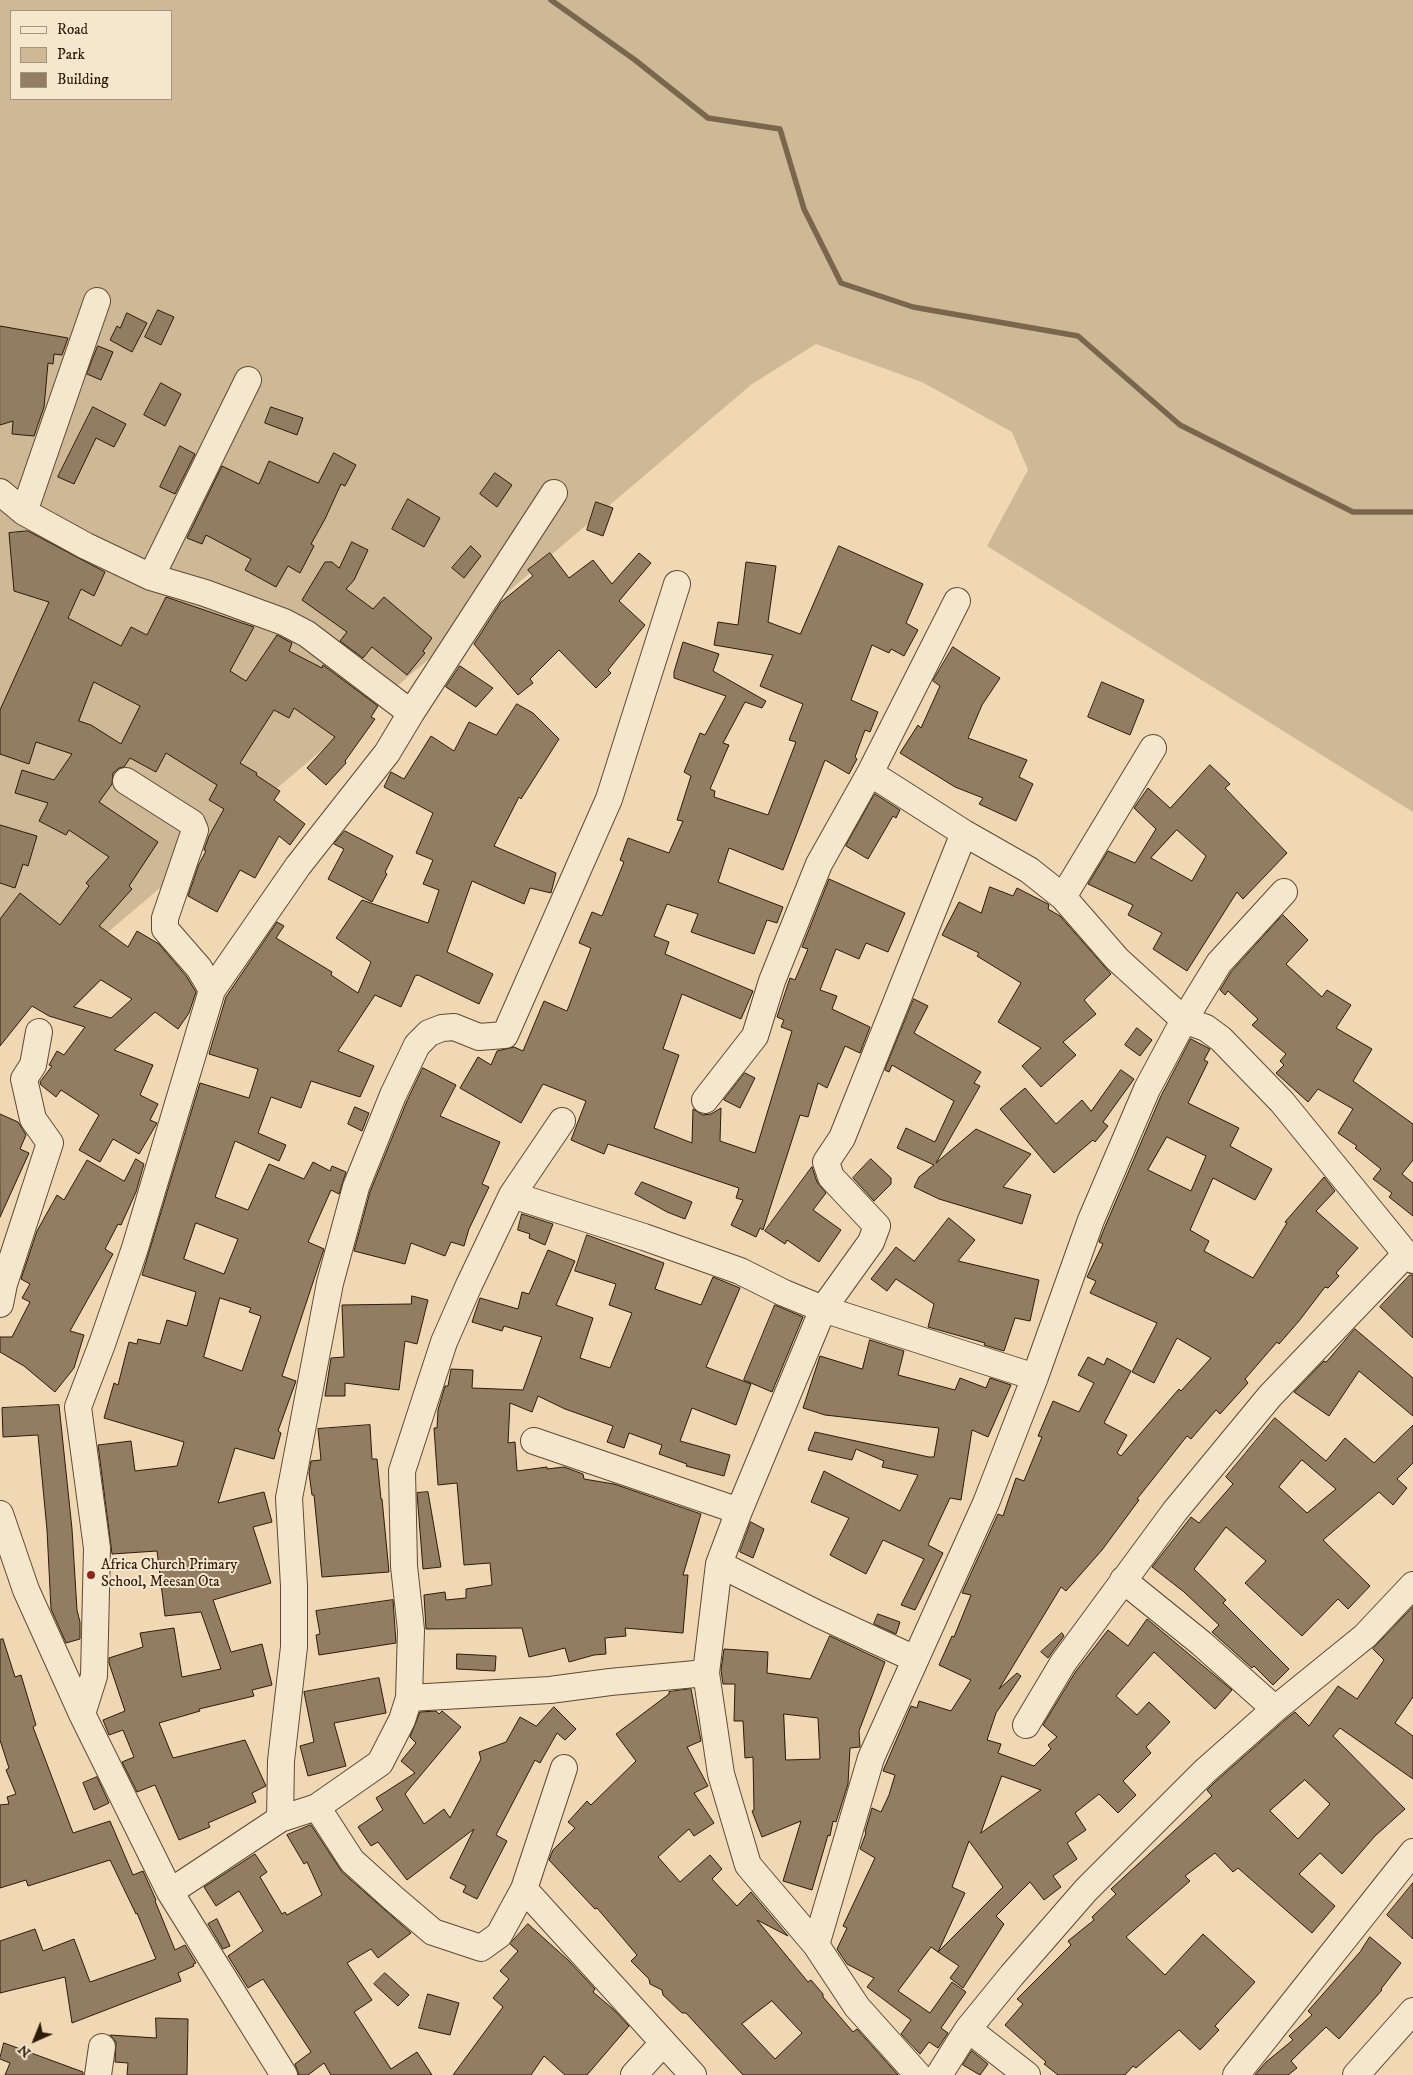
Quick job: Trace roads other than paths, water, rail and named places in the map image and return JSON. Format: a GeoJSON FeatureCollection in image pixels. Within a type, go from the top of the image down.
{"type":"FeatureCollection","features":[{"type":"Feature","properties":{"kind":"street"},"geometry":{"type":"LineString","coordinates":[[24,512],[97,302]]}},
{"type":"Feature","properties":{"kind":"street"},"geometry":{"type":"LineString","coordinates":[[151,577],[248,380]]}},
{"type":"Feature","properties":{"kind":"street"},"geometry":{"type":"LineString","coordinates":[[0,492],[24,512],[86,546],[151,577],[214,596],[284,622],[307,634],[411,713]]}},
{"type":"Feature","properties":{"kind":"street"},"geometry":{"type":"LineString","coordinates":[[82,1714],[94,1676],[97,1548],[78,1407],[135,1248],[212,990],[298,866],[387,753],[554,493]]}},
{"type":"Feature","properties":{"kind":"street"},"geometry":{"type":"LineString","coordinates":[[280,1819],[281,1761],[294,1647],[294,1586],[289,1498],[330,1283],[356,1187],[393,1095],[417,1045],[429,1033],[442,1028],[454,1027],[479,1037],[505,1035],[609,799],[677,584]]}},
{"type":"Feature","properties":{"kind":"street"},"geometry":{"type":"LineString","coordinates":[[705,1100],[755,1036],[772,982],[819,864],[870,772],[958,601]]}},
{"type":"Feature","properties":{"kind":"street"},"geometry":{"type":"LineString","coordinates":[[1063,897],[1153,748]]}},
{"type":"Feature","properties":{"kind":"street"},"geometry":{"type":"LineString","coordinates":[[870,772],[964,832],[1029,870],[1063,897],[1117,959],[1184,1020],[1206,1028],[1221,1039],[1282,1102],[1410,1257],[1270,1396],[1174,1511],[1063,1663],[1026,1725]]}},
{"type":"Feature","properties":{"kind":"street"},"geometry":{"type":"LineString","coordinates":[[126,781],[192,823],[195,830],[165,918],[165,928],[199,968],[212,990]]}},
{"type":"Feature","properties":{"kind":"street"},"geometry":{"type":"LineString","coordinates":[[918,2075],[857,2008],[816,1945],[748,1865],[721,1774],[706,1673],[719,1564],[739,1511],[823,1309],[871,1242],[877,1226],[831,1176],[826,1162],[842,1138],[964,832]]}},
{"type":"Feature","properties":{"kind":"street"},"geometry":{"type":"LineString","coordinates":[[816,1945],[871,1758],[986,1503],[1036,1377],[1094,1212],[1147,1089],[1184,1020],[1219,963],[1284,892]]}},
{"type":"Feature","properties":{"kind":"street"},"geometry":{"type":"LineString","coordinates":[[1,1291],[50,1143],[33,1119],[24,1078],[33,1065],[38,1032]]}},
{"type":"Feature","properties":{"kind":"street"},"geometry":{"type":"LineString","coordinates":[[170,1892],[280,1819],[317,1807],[380,1763],[402,1720],[410,1698],[411,1630],[404,1566],[402,1471],[444,1342],[512,1195],[562,1121]]}},
{"type":"Feature","properties":{"kind":"street"},"geometry":{"type":"LineString","coordinates":[[512,1195],[644,1237],[740,1271],[784,1293],[823,1309],[1036,1377]]}},
{"type":"Feature","properties":{"kind":"street"},"geometry":{"type":"LineString","coordinates":[[534,1441],[739,1511]]}},
{"type":"Feature","properties":{"kind":"street"},"geometry":{"type":"LineString","coordinates":[[0,1516],[26,1590],[82,1714],[170,1892],[284,2075]]}},
{"type":"Feature","properties":{"kind":"street"},"geometry":{"type":"LineString","coordinates":[[719,1564],[818,1614],[915,1659]]}},
{"type":"Feature","properties":{"kind":"street"},"geometry":{"type":"LineString","coordinates":[[1122,1580],[1201,1643],[1275,1709]]}},
{"type":"Feature","properties":{"kind":"street"},"geometry":{"type":"LineString","coordinates":[[939,2075],[968,2030],[1012,1975],[1086,1890],[1205,1771],[1275,1709],[1365,1636],[1413,1585]]}},
{"type":"Feature","properties":{"kind":"street"},"geometry":{"type":"LineString","coordinates":[[410,1698],[550,1690],[706,1673]]}},
{"type":"Feature","properties":{"kind":"street"},"geometry":{"type":"LineString","coordinates":[[317,1807],[352,1861],[433,1932],[481,1948],[499,1935],[524,1889],[564,1768]]}},
{"type":"Feature","properties":{"kind":"street"},"geometry":{"type":"LineString","coordinates":[[1236,2075],[1413,1852]]}},
{"type":"Feature","properties":{"kind":"street"},"geometry":{"type":"LineString","coordinates":[[524,1889],[693,2075]]}},
{"type":"Feature","properties":{"kind":"street"},"geometry":{"type":"LineString","coordinates":[[1356,2075],[1413,2011]]}},
{"type":"Feature","properties":{"kind":"street"},"geometry":{"type":"LineString","coordinates":[[968,2030],[1027,2075]]}},
{"type":"Feature","properties":{"kind":"street"},"geometry":{"type":"LineString","coordinates":[[634,2075],[664,2043]]}},
{"type":"Feature","properties":{"kind":"street"},"geometry":{"type":"LineString","coordinates":[[98,2075],[102,2047]]}},
{"type":"Feature","properties":{"kind":"waterway"},"geometry":{"type":"LineString","coordinates":[[551,0],[635,60],[708,118],[780,129],[804,209],[841,283],[913,307],[1078,336],[1180,425],[1353,512],[1413,512]]}},
{"type":"Feature","properties":{"kind":"place","name":"Africa Church Primary School, Meesan Ota"},"geometry":{"type":"Point","coordinates":[91,1575]}}]}
